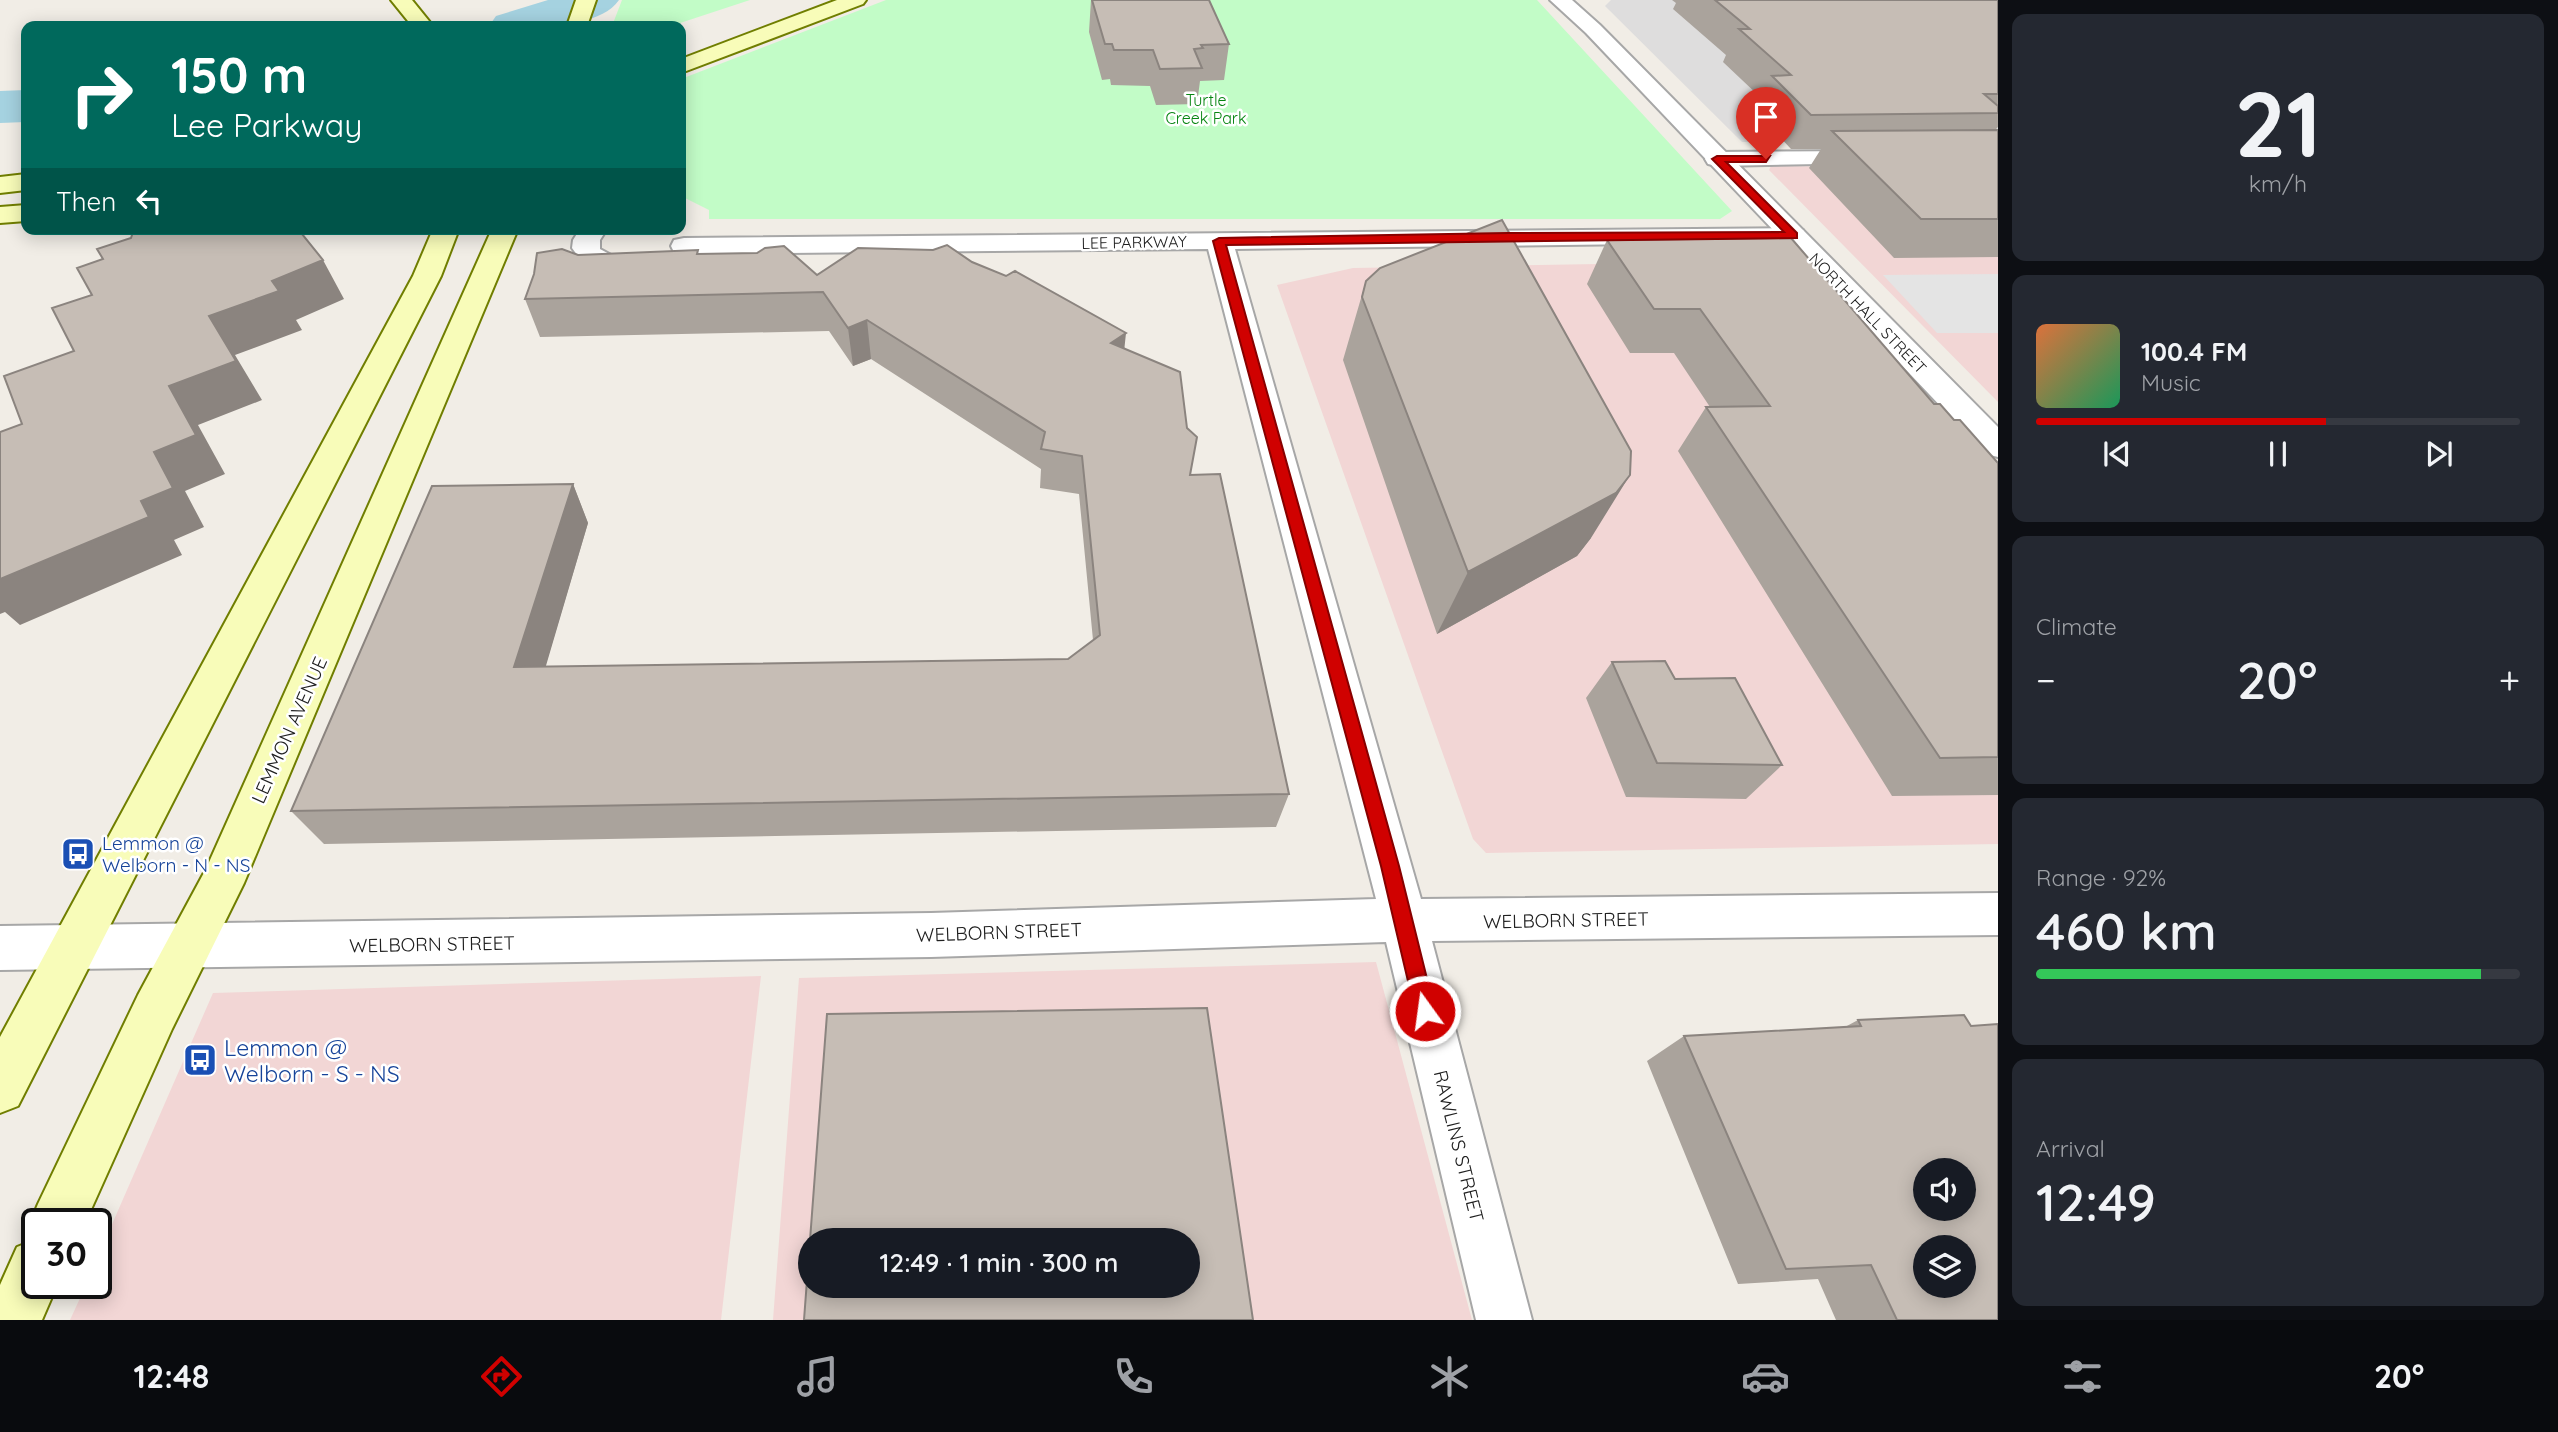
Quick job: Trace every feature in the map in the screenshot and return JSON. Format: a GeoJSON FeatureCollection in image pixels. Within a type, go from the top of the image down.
{"type":"FeatureCollection","features":[{"type":"Feature","properties":{"kind":"main road"},"geometry":{"type":"LineString","coordinates":[[401,0],[419,21]]}},
{"type":"Feature","properties":{"kind":"main road"},"geometry":{"type":"LineString","coordinates":[[579,21],[586,0]]}},
{"type":"Feature","properties":{"kind":"main road"},"geometry":{"type":"LineString","coordinates":[[686,64],[856,0]]}},
{"type":"Feature","properties":{"kind":"main road"},"geometry":{"type":"LineString","coordinates":[[0,185],[21,183]]}},
{"type":"Feature","properties":{"kind":"main road"},"geometry":{"type":"LineString","coordinates":[[0,215],[21,213]]}},
{"type":"Feature","properties":{"kind":"main road"},"geometry":{"type":"LineString","coordinates":[[0,1088],[427,276],[444,235]]}},
{"type":"Feature","properties":{"kind":"main road","name":"LEMMON AVENUE"},"geometry":{"type":"LineString","coordinates":[[64,1208],[155,1012],[222,883],[502,235]]}},
{"type":"Feature","properties":{"kind":"main road"},"geometry":{"type":"LineString","coordinates":[[13,1320],[23,1299]]}},
{"type":"Feature","properties":{"kind":"street","name":"NORTH HALL STREET"},"geometry":{"type":"LineString","coordinates":[[1560,0],[1593,29],[1998,446]]}},
{"type":"Feature","properties":{"kind":"street"},"geometry":{"type":"LineString","coordinates":[[1717,159],[1889,158]]}},
{"type":"Feature","properties":{"kind":"street","name":"LEE PARKWAY"},"geometry":{"type":"LineString","coordinates":[[686,233],[1219,241],[1508,236],[1794,236]]}},
{"type":"Feature","properties":{"kind":"street","name":"LEE PARKWAY"},"geometry":{"type":"LineString","coordinates":[[590,235],[587,248],[596,260],[609,265],[633,266],[658,262],[681,235]]}},
{"type":"Feature","properties":{"kind":"street","name":"RAWLINS STREET"},"geometry":{"type":"LineString","coordinates":[[1219,241],[1403,921],[1504,1320]]}},
{"type":"Feature","properties":{"kind":"street","name":"WELBORN STREET"},"geometry":{"type":"LineString","coordinates":[[0,948],[930,935],[1403,921],[1998,914]]}},
{"type":"Feature","properties":{"kind":"shaded area"},"geometry":{"type":"Polygon","coordinates":[[[1611,0],[1900,0],[1998,72],[1998,141],[1742,142],[1605,6],[1611,0]]]}},
{"type":"Feature","properties":{"kind":"shaded area"},"geometry":{"type":"Polygon","coordinates":[[[1771,166],[1998,168],[1998,402],[1769,170],[1771,166]]]}},
{"type":"Feature","properties":{"kind":"shaded area"},"geometry":{"type":"Polygon","coordinates":[[[1777,261],[1998,489],[1998,844],[1486,853],[1473,839],[1277,285],[1353,268],[1777,261]]]}},
{"type":"Feature","properties":{"kind":"shaded area"},"geometry":{"type":"Polygon","coordinates":[[[1998,274],[1998,333],[1937,333],[1883,275],[1998,274]]]}},
{"type":"Feature","properties":{"kind":"shaded area"},"geometry":{"type":"Polygon","coordinates":[[[1376,962],[1472,1320],[773,1320],[799,978],[1376,962]]]}},
{"type":"Feature","properties":{"kind":"shaded area"},"geometry":{"type":"Polygon","coordinates":[[[761,976],[721,1320],[70,1320],[80,1299],[112,1299],[112,1224],[213,993],[761,976]]]}},
{"type":"Feature","properties":{"kind":"green space"},"geometry":{"type":"Polygon","coordinates":[[[622,0],[750,0],[686,21],[614,21],[622,0]]]}},
{"type":"Feature","properties":{"kind":"green space","name":"Turtle Creek Park"},"geometry":{"type":"Polygon","coordinates":[[[886,0],[1537,0],[1732,211],[1720,219],[709,219],[709,210],[686,198],[686,77],[886,0]]]}},
{"type":"Feature","properties":{"kind":"building"},"geometry":{"type":"Polygon","coordinates":[[[1092,0],[1209,0],[1229,44],[1201,45],[1203,48],[1194,49],[1202,68],[1160,69],[1153,50],[1114,50],[1112,44],[1105,44],[1092,0]]]}},
{"type":"Feature","properties":{"kind":"building"},"geometry":{"type":"Polygon","coordinates":[[[1715,0],[1998,0],[1998,94],[1984,94],[1998,106],[1998,113],[1811,115],[1772,76],[1791,75],[1739,29],[1750,29],[1715,0]]]}},
{"type":"Feature","properties":{"kind":"building"},"geometry":{"type":"Polygon","coordinates":[[[1998,130],[1998,219],[1921,219],[1832,131],[1998,130]]]}},
{"type":"Feature","properties":{"kind":"building"},"geometry":{"type":"Polygon","coordinates":[[[1502,220],[1631,451],[1630,475],[1616,493],[1468,572],[1362,297],[1366,281],[1380,268],[1502,220]]]}},
{"type":"Feature","properties":{"kind":"building"},"geometry":{"type":"Polygon","coordinates":[[[132,235],[303,235],[323,260],[272,281],[279,291],[209,316],[236,361],[169,386],[196,435],[154,452],[173,488],[141,501],[149,517],[0,579],[0,432],[22,424],[4,376],[74,351],[52,308],[92,295],[77,268],[103,259],[97,249],[131,238],[132,235]]]}},
{"type":"Feature","properties":{"kind":"building"},"geometry":{"type":"Polygon","coordinates":[[[1791,238],[1934,404],[1940,404],[1954,420],[1960,420],[1998,463],[1998,757],[1940,758],[1706,407],[1770,406],[1700,309],[1654,309],[1607,240],[1791,238]]]}},
{"type":"Feature","properties":{"kind":"building"},"geometry":{"type":"Polygon","coordinates":[[[947,245],[972,262],[1006,276],[1015,271],[1126,333],[1111,343],[1180,372],[1187,428],[1197,437],[1190,475],[1220,474],[1289,794],[291,811],[432,486],[573,484],[514,667],[1068,659],[1100,635],[1082,456],[1041,449],[1045,432],[867,320],[848,328],[823,292],[525,299],[534,274],[537,253],[562,249],[578,255],[698,250],[697,254],[757,253],[765,248],[784,246],[817,275],[858,248],[933,250],[947,245]]]}},
{"type":"Feature","properties":{"kind":"building"},"geometry":{"type":"Polygon","coordinates":[[[1665,661],[1675,679],[1735,678],[1782,765],[1657,763],[1612,662],[1665,661]]]}},
{"type":"Feature","properties":{"kind":"building"},"geometry":{"type":"Polygon","coordinates":[[[1207,1008],[1253,1320],[804,1320],[806,1298],[1200,1298],[1200,1228],[811,1228],[827,1014],[1207,1008]]]}},
{"type":"Feature","properties":{"kind":"building"},"geometry":{"type":"Polygon","coordinates":[[[1964,1015],[1971,1026],[1998,1024],[1998,1320],[1897,1320],[1871,1265],[1786,1269],[1684,1036],[1861,1026],[1858,1020],[1964,1015]]]}},
{"type":"Feature","properties":{"kind":"waterway"},"geometry":{"type":"LineString","coordinates":[[529,21],[596,0]]}},
{"type":"Feature","properties":{"kind":"waterway"},"geometry":{"type":"LineString","coordinates":[[0,107],[21,106]]}},
{"type":"Feature","properties":{"kind":"place","name":"Lemmon @ Welborn - N - NS"},"geometry":{"type":"Point","coordinates":[78,854]}},
{"type":"Feature","properties":{"kind":"place","name":"Lemmon @ Welborn - S - NS"},"geometry":{"type":"Point","coordinates":[200,1060]}},
{"type":"Feature","properties":{"kind":"route"},"geometry":{"type":"LineString","coordinates":[[1425,1011],[1390,866],[1219,241],[1508,236],[1794,236],[1717,159],[1766,159]]}}]}
